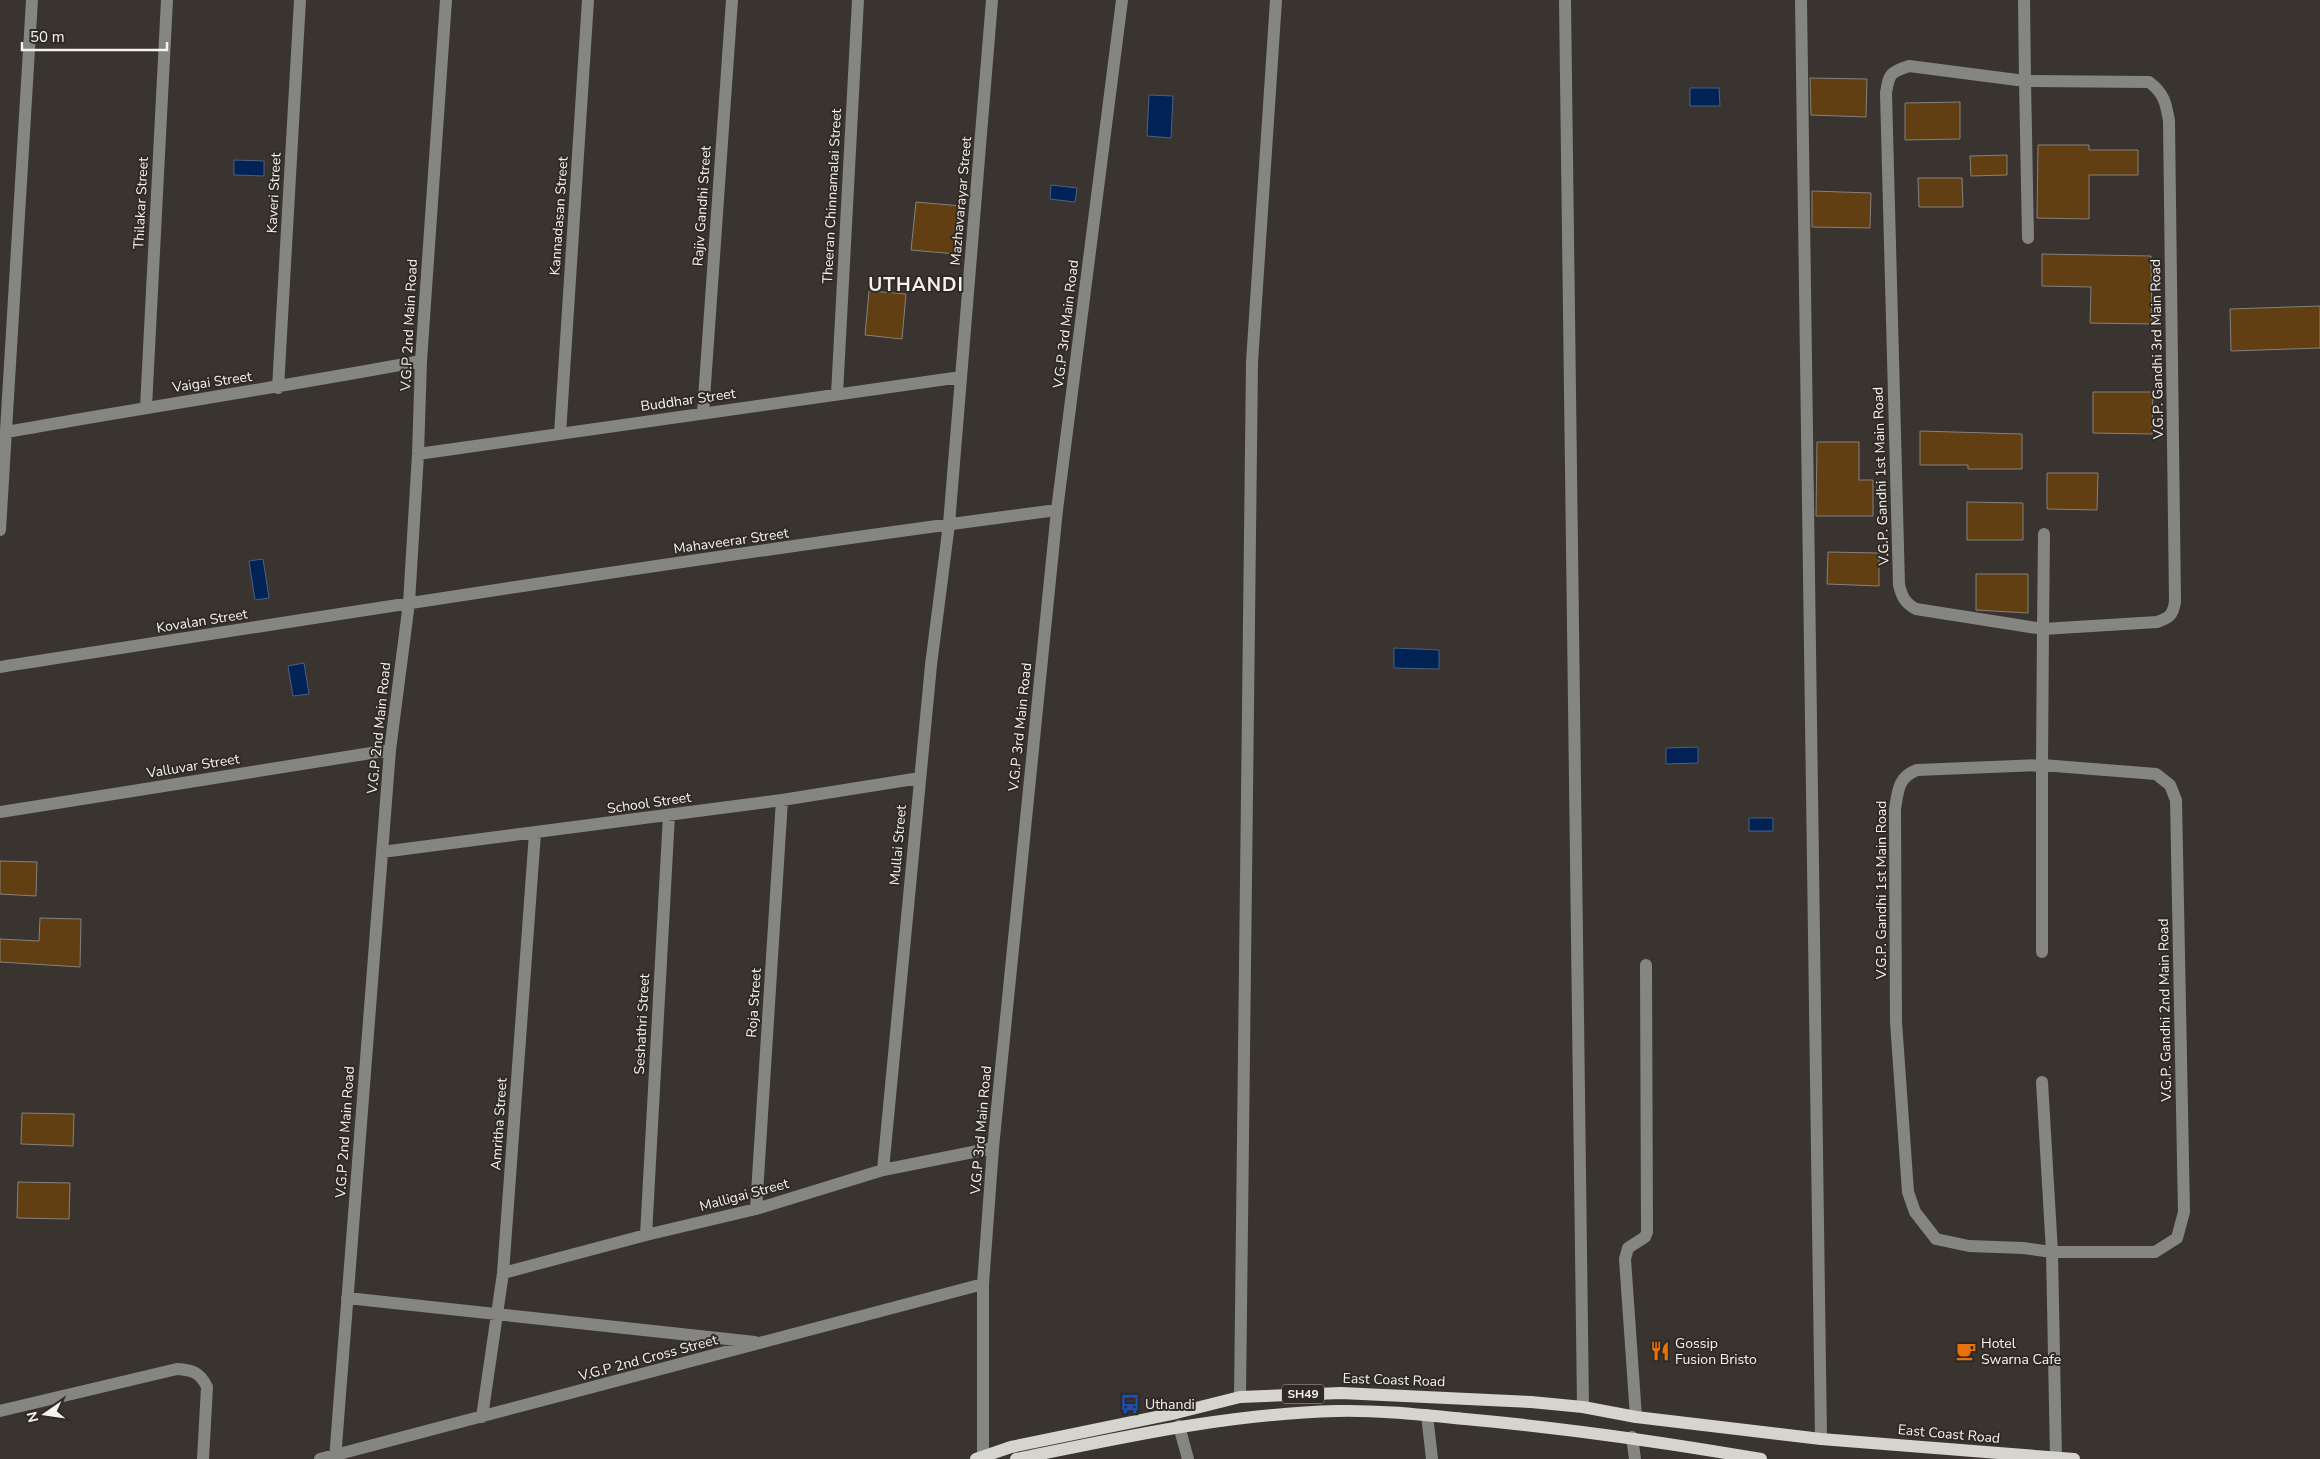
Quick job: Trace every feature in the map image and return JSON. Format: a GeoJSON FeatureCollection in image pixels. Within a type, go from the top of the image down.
{"type":"FeatureCollection","features":[{"type":"Feature","properties":{"kind":"main road","name":"East Coast Road"},"geometry":{"type":"LineString","coordinates":[[981,1458],[1011,1448],[1176,1413],[1240,1397],[1341,1393],[1531,1402],[1583,1407],[1636,1417],[1821,1439],[2074,1459]]}},
{"type":"Feature","properties":{"kind":"main road","name":"SH49"},"geometry":{"type":"LineString","coordinates":[[1016,1459],[1179,1426],[1242,1417],[1338,1411],[1427,1415],[1632,1437]]}},
{"type":"Feature","properties":{"kind":"main road"},"geometry":{"type":"LineString","coordinates":[[1632,1437],[1761,1459]]}},
{"type":"Feature","properties":{"kind":"street"},"geometry":{"type":"LineString","coordinates":[[0,530],[32,0]]}},
{"type":"Feature","properties":{"kind":"street","name":"Thilakar Street"},"geometry":{"type":"LineString","coordinates":[[146,407],[166,0]]}},
{"type":"Feature","properties":{"kind":"street","name":"Kaveri Street"},"geometry":{"type":"LineString","coordinates":[[278,388],[300,0]]}},
{"type":"Feature","properties":{"kind":"street","name":"V.G.P 2nd Main Road"},"geometry":{"type":"LineString","coordinates":[[335,1457],[390,750],[409,604],[418,454],[421,361],[446,0]]}},
{"type":"Feature","properties":{"kind":"street","name":"Kannadasan Street"},"geometry":{"type":"LineString","coordinates":[[560,434],[588,0]]}},
{"type":"Feature","properties":{"kind":"street","name":"Rajiv Gandhi Street"},"geometry":{"type":"LineString","coordinates":[[703,413],[732,0]]}},
{"type":"Feature","properties":{"kind":"street","name":"Theeran Chinnamalai Street"},"geometry":{"type":"LineString","coordinates":[[837,394],[858,0]]}},
{"type":"Feature","properties":{"kind":"street","name":"Mazhavarayar Street"},"geometry":{"type":"LineString","coordinates":[[950,524],[992,0]]}},
{"type":"Feature","properties":{"kind":"street","name":"V.G.P 3rd Main Road"},"geometry":{"type":"LineString","coordinates":[[981,1458],[982,1284],[993,1148],[1057,510],[1122,0]]}},
{"type":"Feature","properties":{"kind":"street"},"geometry":{"type":"LineString","coordinates":[[1240,1397],[1252,362],[1276,0]]}},
{"type":"Feature","properties":{"kind":"street"},"geometry":{"type":"LineString","coordinates":[[1565,0],[1583,1407]]}},
{"type":"Feature","properties":{"kind":"street"},"geometry":{"type":"LineString","coordinates":[[1801,0],[1821,1439]]}},
{"type":"Feature","properties":{"kind":"street"},"geometry":{"type":"LineString","coordinates":[[2024,0],[2028,238]]}},
{"type":"Feature","properties":{"kind":"street","name":"V.G.P. Gandhi 1st Main Road"},"geometry":{"type":"LineString","coordinates":[[2025,81],[1909,66],[1894,71],[1888,79],[1886,93],[1899,585],[1902,596],[1908,605],[1916,609],[2043,629]]}},
{"type":"Feature","properties":{"kind":"street","name":"V.G.P. Gandhi 3rd Main Road"},"geometry":{"type":"LineString","coordinates":[[2025,81],[2149,82],[2161,90],[2166,103],[2168,121],[2174,613],[2168,618],[2157,622],[2043,629]]}},
{"type":"Feature","properties":{"kind":"street","name":"Vaigai Street"},"geometry":{"type":"LineString","coordinates":[[6,432],[146,407],[278,388],[421,361]]}},
{"type":"Feature","properties":{"kind":"street","name":"Buddhar Street"},"geometry":{"type":"LineString","coordinates":[[418,454],[961,377]]}},
{"type":"Feature","properties":{"kind":"street","name":"Mahaveerar Street"},"geometry":{"type":"LineString","coordinates":[[409,604],[950,524],[1057,510]]}},
{"type":"Feature","properties":{"kind":"street","name":"Mullai Street"},"geometry":{"type":"LineString","coordinates":[[883,1170],[930,665],[950,524]]}},
{"type":"Feature","properties":{"kind":"street"},"geometry":{"type":"LineString","coordinates":[[2042,952],[2044,534]]}},
{"type":"Feature","properties":{"kind":"street","name":"Kovalan Street"},"geometry":{"type":"LineString","coordinates":[[0,667],[409,604]]}},
{"type":"Feature","properties":{"kind":"street","name":"Valluvar Street"},"geometry":{"type":"LineString","coordinates":[[0,812],[390,750]]}},
{"type":"Feature","properties":{"kind":"street","name":"V.G.P. Gandhi 1st Main Road"},"geometry":{"type":"LineString","coordinates":[[2042,765],[1917,770],[1908,773],[1898,786],[1894,809],[1896,1022],[1908,1192],[1920,1220],[1936,1238],[1969,1246],[2022,1248],[2052,1252]]}},
{"type":"Feature","properties":{"kind":"street","name":"V.G.P. Gandhi 2nd Main Road"},"geometry":{"type":"LineString","coordinates":[[2042,765],[2156,774],[2170,785],[2176,800],[2177,810],[2184,1212],[2177,1238],[2155,1252],[2052,1252]]}},
{"type":"Feature","properties":{"kind":"street","name":"School Street"},"geometry":{"type":"LineString","coordinates":[[382,852],[782,800],[920,778]]}},
{"type":"Feature","properties":{"kind":"street","name":"Roja Street"},"geometry":{"type":"LineString","coordinates":[[756,1209],[782,800]]}},
{"type":"Feature","properties":{"kind":"street","name":"Seshathri Street"},"geometry":{"type":"LineString","coordinates":[[646,1235],[669,815]]}},
{"type":"Feature","properties":{"kind":"street","name":"Amritha Street"},"geometry":{"type":"LineString","coordinates":[[482,1417],[503,1273],[535,832]]}},
{"type":"Feature","properties":{"kind":"street"},"geometry":{"type":"LineString","coordinates":[[1636,1417],[1625,1259],[1628,1248],[1645,1237],[1647,1232],[1646,965]]}},
{"type":"Feature","properties":{"kind":"street"},"geometry":{"type":"LineString","coordinates":[[2042,1082],[2052,1252],[2056,1458]]}},
{"type":"Feature","properties":{"kind":"street","name":"Malligai Street"},"geometry":{"type":"LineString","coordinates":[[503,1273],[646,1235],[756,1209],[883,1170],[993,1148]]}},
{"type":"Feature","properties":{"kind":"street","name":"V.G.P 2nd Cross Street"},"geometry":{"type":"LineString","coordinates":[[320,1459],[335,1457],[982,1284]]}},
{"type":"Feature","properties":{"kind":"street"},"geometry":{"type":"LineString","coordinates":[[347,1298],[762,1343]]}},
{"type":"Feature","properties":{"kind":"street"},"geometry":{"type":"LineString","coordinates":[[0,1411],[177,1369],[189,1370],[196,1372],[203,1378],[207,1387],[203,1459]]}},
{"type":"Feature","properties":{"kind":"street"},"geometry":{"type":"LineString","coordinates":[[1427,1415],[1432,1459]]}},
{"type":"Feature","properties":{"kind":"street"},"geometry":{"type":"LineString","coordinates":[[1179,1426],[1188,1459]]}},
{"type":"Feature","properties":{"kind":"street"},"geometry":{"type":"LineString","coordinates":[[1632,1437],[1635,1459]]}},
{"type":"Feature","properties":{"kind":"water"},"geometry":{"type":"Polygon","coordinates":[[[1690,88],[1719,88],[1720,106],[1690,106],[1690,88]]]}},
{"type":"Feature","properties":{"kind":"water"},"geometry":{"type":"Polygon","coordinates":[[[1149,95],[1173,96],[1171,138],[1147,136],[1149,95]]]}},
{"type":"Feature","properties":{"kind":"water"},"geometry":{"type":"Polygon","coordinates":[[[234,160],[264,161],[264,176],[234,175],[234,160]]]}},
{"type":"Feature","properties":{"kind":"water"},"geometry":{"type":"Polygon","coordinates":[[[1051,185],[1077,188],[1075,202],[1050,199],[1051,185]]]}},
{"type":"Feature","properties":{"kind":"water"},"geometry":{"type":"Polygon","coordinates":[[[263,559],[269,598],[255,600],[249,561],[263,559]]]}},
{"type":"Feature","properties":{"kind":"water"},"geometry":{"type":"Polygon","coordinates":[[[1394,648],[1439,650],[1439,669],[1394,668],[1394,648]]]}},
{"type":"Feature","properties":{"kind":"water"},"geometry":{"type":"Polygon","coordinates":[[[304,663],[309,694],[293,696],[288,666],[304,663]]]}},
{"type":"Feature","properties":{"kind":"water"},"geometry":{"type":"Polygon","coordinates":[[[1698,747],[1698,763],[1666,764],[1666,748],[1698,747]]]}},
{"type":"Feature","properties":{"kind":"water"},"geometry":{"type":"Polygon","coordinates":[[[1749,818],[1773,818],[1773,831],[1749,831],[1749,818]]]}},
{"type":"Feature","properties":{"kind":"building"},"geometry":{"type":"Polygon","coordinates":[[[1810,78],[1867,79],[1866,117],[1811,115],[1810,78]]]}},
{"type":"Feature","properties":{"kind":"building"},"geometry":{"type":"Polygon","coordinates":[[[1960,102],[1960,139],[1905,140],[1905,103],[1960,102]]]}},
{"type":"Feature","properties":{"kind":"building"},"geometry":{"type":"Polygon","coordinates":[[[2038,145],[2089,145],[2089,150],[2138,150],[2138,175],[2089,175],[2089,219],[2037,218],[2038,145]]]}},
{"type":"Feature","properties":{"kind":"building"},"geometry":{"type":"Polygon","coordinates":[[[2007,155],[2007,175],[1971,176],[1970,156],[2007,155]]]}},
{"type":"Feature","properties":{"kind":"building"},"geometry":{"type":"Polygon","coordinates":[[[1918,178],[1962,178],[1963,207],[1919,207],[1918,178]]]}},
{"type":"Feature","properties":{"kind":"building"},"geometry":{"type":"Polygon","coordinates":[[[1812,191],[1871,193],[1870,228],[1812,227],[1812,191]]]}},
{"type":"Feature","properties":{"kind":"building"},"geometry":{"type":"Polygon","coordinates":[[[916,202],[961,206],[956,254],[911,250],[916,202]]]}},
{"type":"Feature","properties":{"kind":"building"},"geometry":{"type":"Polygon","coordinates":[[[2042,254],[2151,256],[2152,324],[2090,323],[2091,287],[2042,286],[2042,254]]]}},
{"type":"Feature","properties":{"kind":"building"},"geometry":{"type":"Polygon","coordinates":[[[869,291],[906,294],[902,339],[865,335],[869,291]]]}},
{"type":"Feature","properties":{"kind":"building"},"geometry":{"type":"Polygon","coordinates":[[[2320,306],[2320,348],[2231,351],[2230,309],[2320,306]]]}},
{"type":"Feature","properties":{"kind":"building"},"geometry":{"type":"Polygon","coordinates":[[[2093,392],[2153,392],[2152,434],[2093,433],[2093,392]]]}},
{"type":"Feature","properties":{"kind":"building"},"geometry":{"type":"Polygon","coordinates":[[[1920,431],[2022,434],[2022,469],[1968,469],[1968,465],[1920,465],[1920,431]]]}},
{"type":"Feature","properties":{"kind":"building"},"geometry":{"type":"Polygon","coordinates":[[[1817,442],[1859,442],[1859,480],[1873,480],[1873,516],[1816,516],[1817,442]]]}},
{"type":"Feature","properties":{"kind":"building"},"geometry":{"type":"Polygon","coordinates":[[[2047,473],[2098,473],[2097,510],[2047,509],[2047,473]]]}},
{"type":"Feature","properties":{"kind":"building"},"geometry":{"type":"Polygon","coordinates":[[[1967,502],[2023,503],[2023,540],[1967,540],[1967,502]]]}},
{"type":"Feature","properties":{"kind":"building"},"geometry":{"type":"Polygon","coordinates":[[[1828,552],[1879,553],[1879,586],[1827,584],[1828,552]]]}},
{"type":"Feature","properties":{"kind":"building"},"geometry":{"type":"Polygon","coordinates":[[[1976,574],[2028,574],[2028,613],[1976,610],[1976,574]]]}},
{"type":"Feature","properties":{"kind":"building"},"geometry":{"type":"Polygon","coordinates":[[[0,861],[37,862],[36,896],[0,894],[0,861]]]}},
{"type":"Feature","properties":{"kind":"building"},"geometry":{"type":"Polygon","coordinates":[[[40,918],[81,919],[80,967],[0,962],[0,939],[39,941],[40,918]]]}},
{"type":"Feature","properties":{"kind":"building"},"geometry":{"type":"Polygon","coordinates":[[[22,1113],[74,1114],[73,1146],[21,1144],[22,1113]]]}},
{"type":"Feature","properties":{"kind":"building"},"geometry":{"type":"Polygon","coordinates":[[[18,1182],[70,1183],[69,1219],[17,1218],[18,1182]]]}},
{"type":"Feature","properties":{"kind":"place","name":"Gossip Fusion Bristo"},"geometry":{"type":"Point","coordinates":[1660,1351]}},
{"type":"Feature","properties":{"kind":"place","name":"Hotel Swarna Cafe"},"geometry":{"type":"Point","coordinates":[1966,1351]}},
{"type":"Feature","properties":{"kind":"place","name":"Uthandi"},"geometry":{"type":"Point","coordinates":[1130,1404]}},
{"type":"Feature","properties":{"kind":"district","name":"UTHANDI"},"geometry":{"type":"Point","coordinates":[916,285]}}]}
